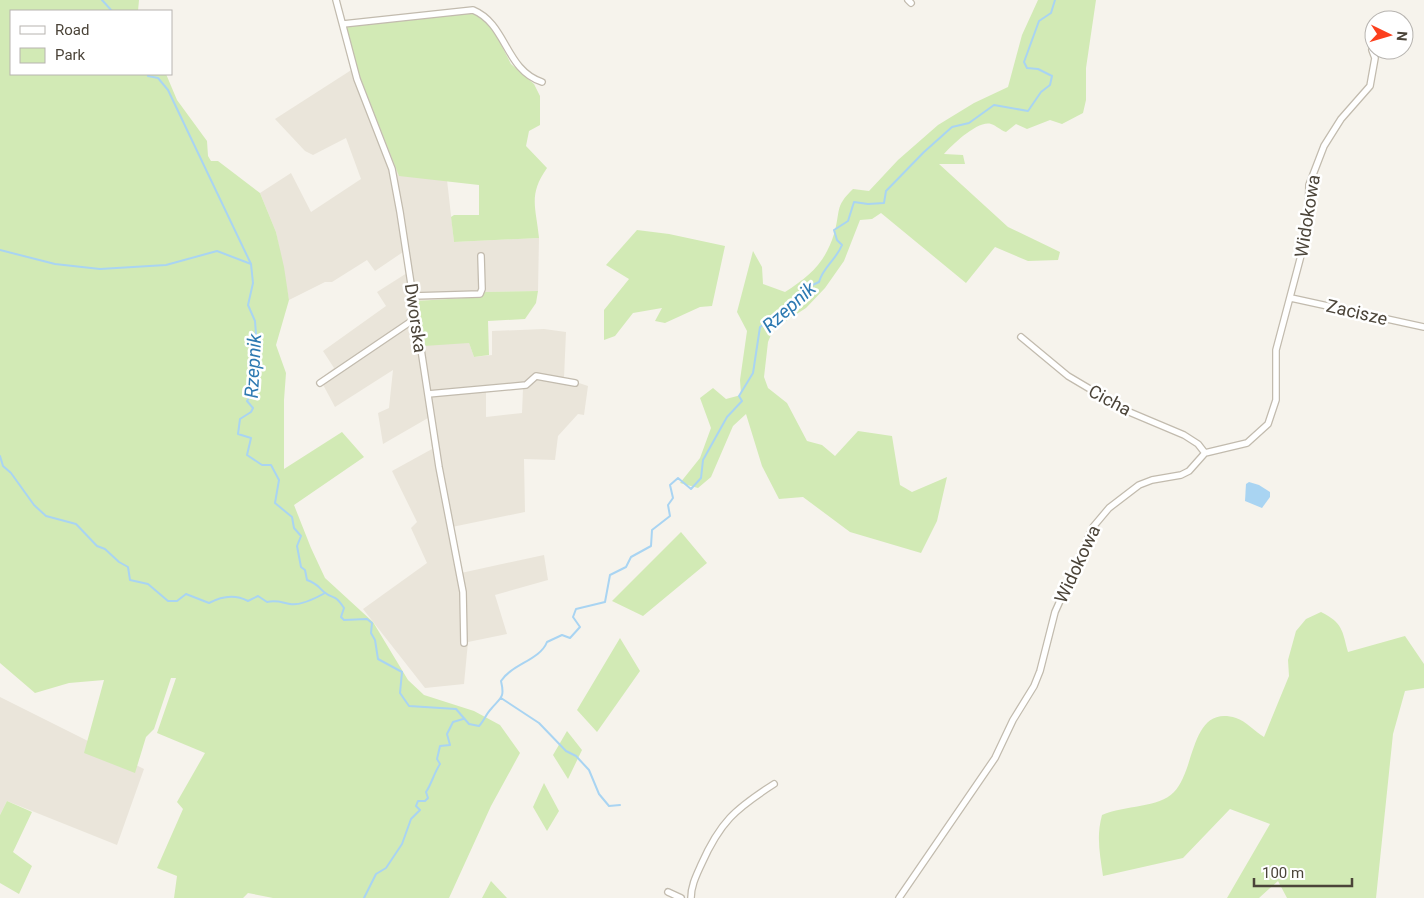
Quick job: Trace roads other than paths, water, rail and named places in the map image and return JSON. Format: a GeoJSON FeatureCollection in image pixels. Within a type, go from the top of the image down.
{"type":"FeatureCollection","features":[{"type":"Feature","properties":{"kind":"street","name":"Dworska"},"geometry":{"type":"LineString","coordinates":[[336,0],[357,79],[392,169],[439,467],[463,592],[464,643]]}},
{"type":"Feature","properties":{"kind":"street"},"geometry":{"type":"LineString","coordinates":[[343,24],[473,10],[486,15],[517,64],[534,79],[542,82]]}},
{"type":"Feature","properties":{"kind":"street","name":"Widokowa"},"geometry":{"type":"LineString","coordinates":[[899,898],[995,758],[1013,720],[1034,686],[1040,671],[1055,612],[1096,522],[1109,508],[1139,485],[1152,480],[1189,472],[1206,453],[1247,443],[1268,424],[1276,400],[1276,350],[1308,229],[1309,185],[1316,163],[1337,126],[1370,86],[1375,60]]}},
{"type":"Feature","properties":{"kind":"street"},"geometry":{"type":"LineString","coordinates":[[413,296],[480,294],[482,289],[481,256]]}},
{"type":"Feature","properties":{"kind":"street","name":"Zacisze"},"geometry":{"type":"LineString","coordinates":[[1291,298],[1424,327]]}},
{"type":"Feature","properties":{"kind":"street"},"geometry":{"type":"LineString","coordinates":[[320,383],[416,318]]}},
{"type":"Feature","properties":{"kind":"street","name":"Cicha"},"geometry":{"type":"LineString","coordinates":[[1021,337],[1068,376],[1127,411],[1184,434],[1198,444],[1206,453]]}},
{"type":"Feature","properties":{"kind":"street"},"geometry":{"type":"LineString","coordinates":[[428,394],[526,386],[536,376],[575,383]]}},
{"type":"Feature","properties":{"kind":"street"},"geometry":{"type":"LineString","coordinates":[[691,898],[692,885],[720,827],[742,804],[774,784]]}},
{"type":"Feature","properties":{"kind":"street"},"geometry":{"type":"LineString","coordinates":[[668,892],[681,898]]}},
{"type":"Feature","properties":{"kind":"water"},"geometry":{"type":"Polygon","coordinates":[[[1249,482],[1259,485],[1270,492],[1270,497],[1262,508],[1245,501],[1246,484],[1249,482]]]}},
{"type":"Feature","properties":{"kind":"waterway","name":"Rzepnik"},"geometry":{"type":"LineString","coordinates":[[102,0],[111,10]]}},
{"type":"Feature","properties":{"kind":"waterway","name":"Rzepnik"},"geometry":{"type":"LineString","coordinates":[[148,75],[158,78],[168,90],[251,264],[253,283],[248,305],[255,321],[257,348],[250,369],[252,393],[247,401],[253,408],[251,412],[240,419],[238,434],[251,438],[247,455],[262,465],[271,465],[279,480],[275,503],[292,517],[294,528],[301,536],[297,546],[301,567],[305,570],[307,580],[338,600],[344,608],[341,617],[344,620],[367,619],[372,623],[371,633],[375,640],[378,659],[402,672],[400,693],[409,706],[456,709],[469,724],[479,726],[501,697],[503,691],[501,681],[506,675],[532,658],[547,642],[562,635],[570,638],[580,627],[573,617],[576,609],[605,602],[610,575],[626,567],[631,557],[651,546],[652,530],[670,516],[668,505],[673,498],[670,485],[678,478],[691,489],[701,478],[703,460],[727,417],[742,401],[739,396],[753,373],[760,327],[778,314],[790,311],[806,288],[819,282],[823,272],[842,245],[837,240],[834,230],[848,221],[854,202],[868,204],[884,203],[886,191],[924,152],[952,127],[969,123],[994,105],[1028,111],[1041,92],[1050,85],[1052,76],[1038,69],[1027,68],[1024,62],[1039,21],[1051,13],[1055,0]]}},
{"type":"Feature","properties":{"kind":"waterway"},"geometry":{"type":"LineString","coordinates":[[0,250],[55,264],[100,269],[166,265],[217,251],[251,264]]}},
{"type":"Feature","properties":{"kind":"waterway"},"geometry":{"type":"LineString","coordinates":[[0,456],[3,466],[11,473],[34,505],[46,516],[76,524],[97,546],[105,549],[119,562],[128,567],[130,580],[148,584],[168,601],[177,601],[186,594],[209,603],[228,597],[238,597],[248,601],[258,596],[267,602],[276,601],[299,604],[325,593]]}},
{"type":"Feature","properties":{"kind":"waterway"},"geometry":{"type":"LineString","coordinates":[[501,698],[539,723],[566,751],[576,756],[589,770],[599,794],[609,806],[620,805]]}},
{"type":"Feature","properties":{"kind":"waterway"},"geometry":{"type":"LineString","coordinates":[[364,898],[376,874],[386,868],[402,844],[411,819],[420,810],[416,806],[418,801],[425,801],[428,798],[426,792],[440,764],[437,759],[440,746],[450,745],[447,734],[453,722],[463,719]]}}]}
